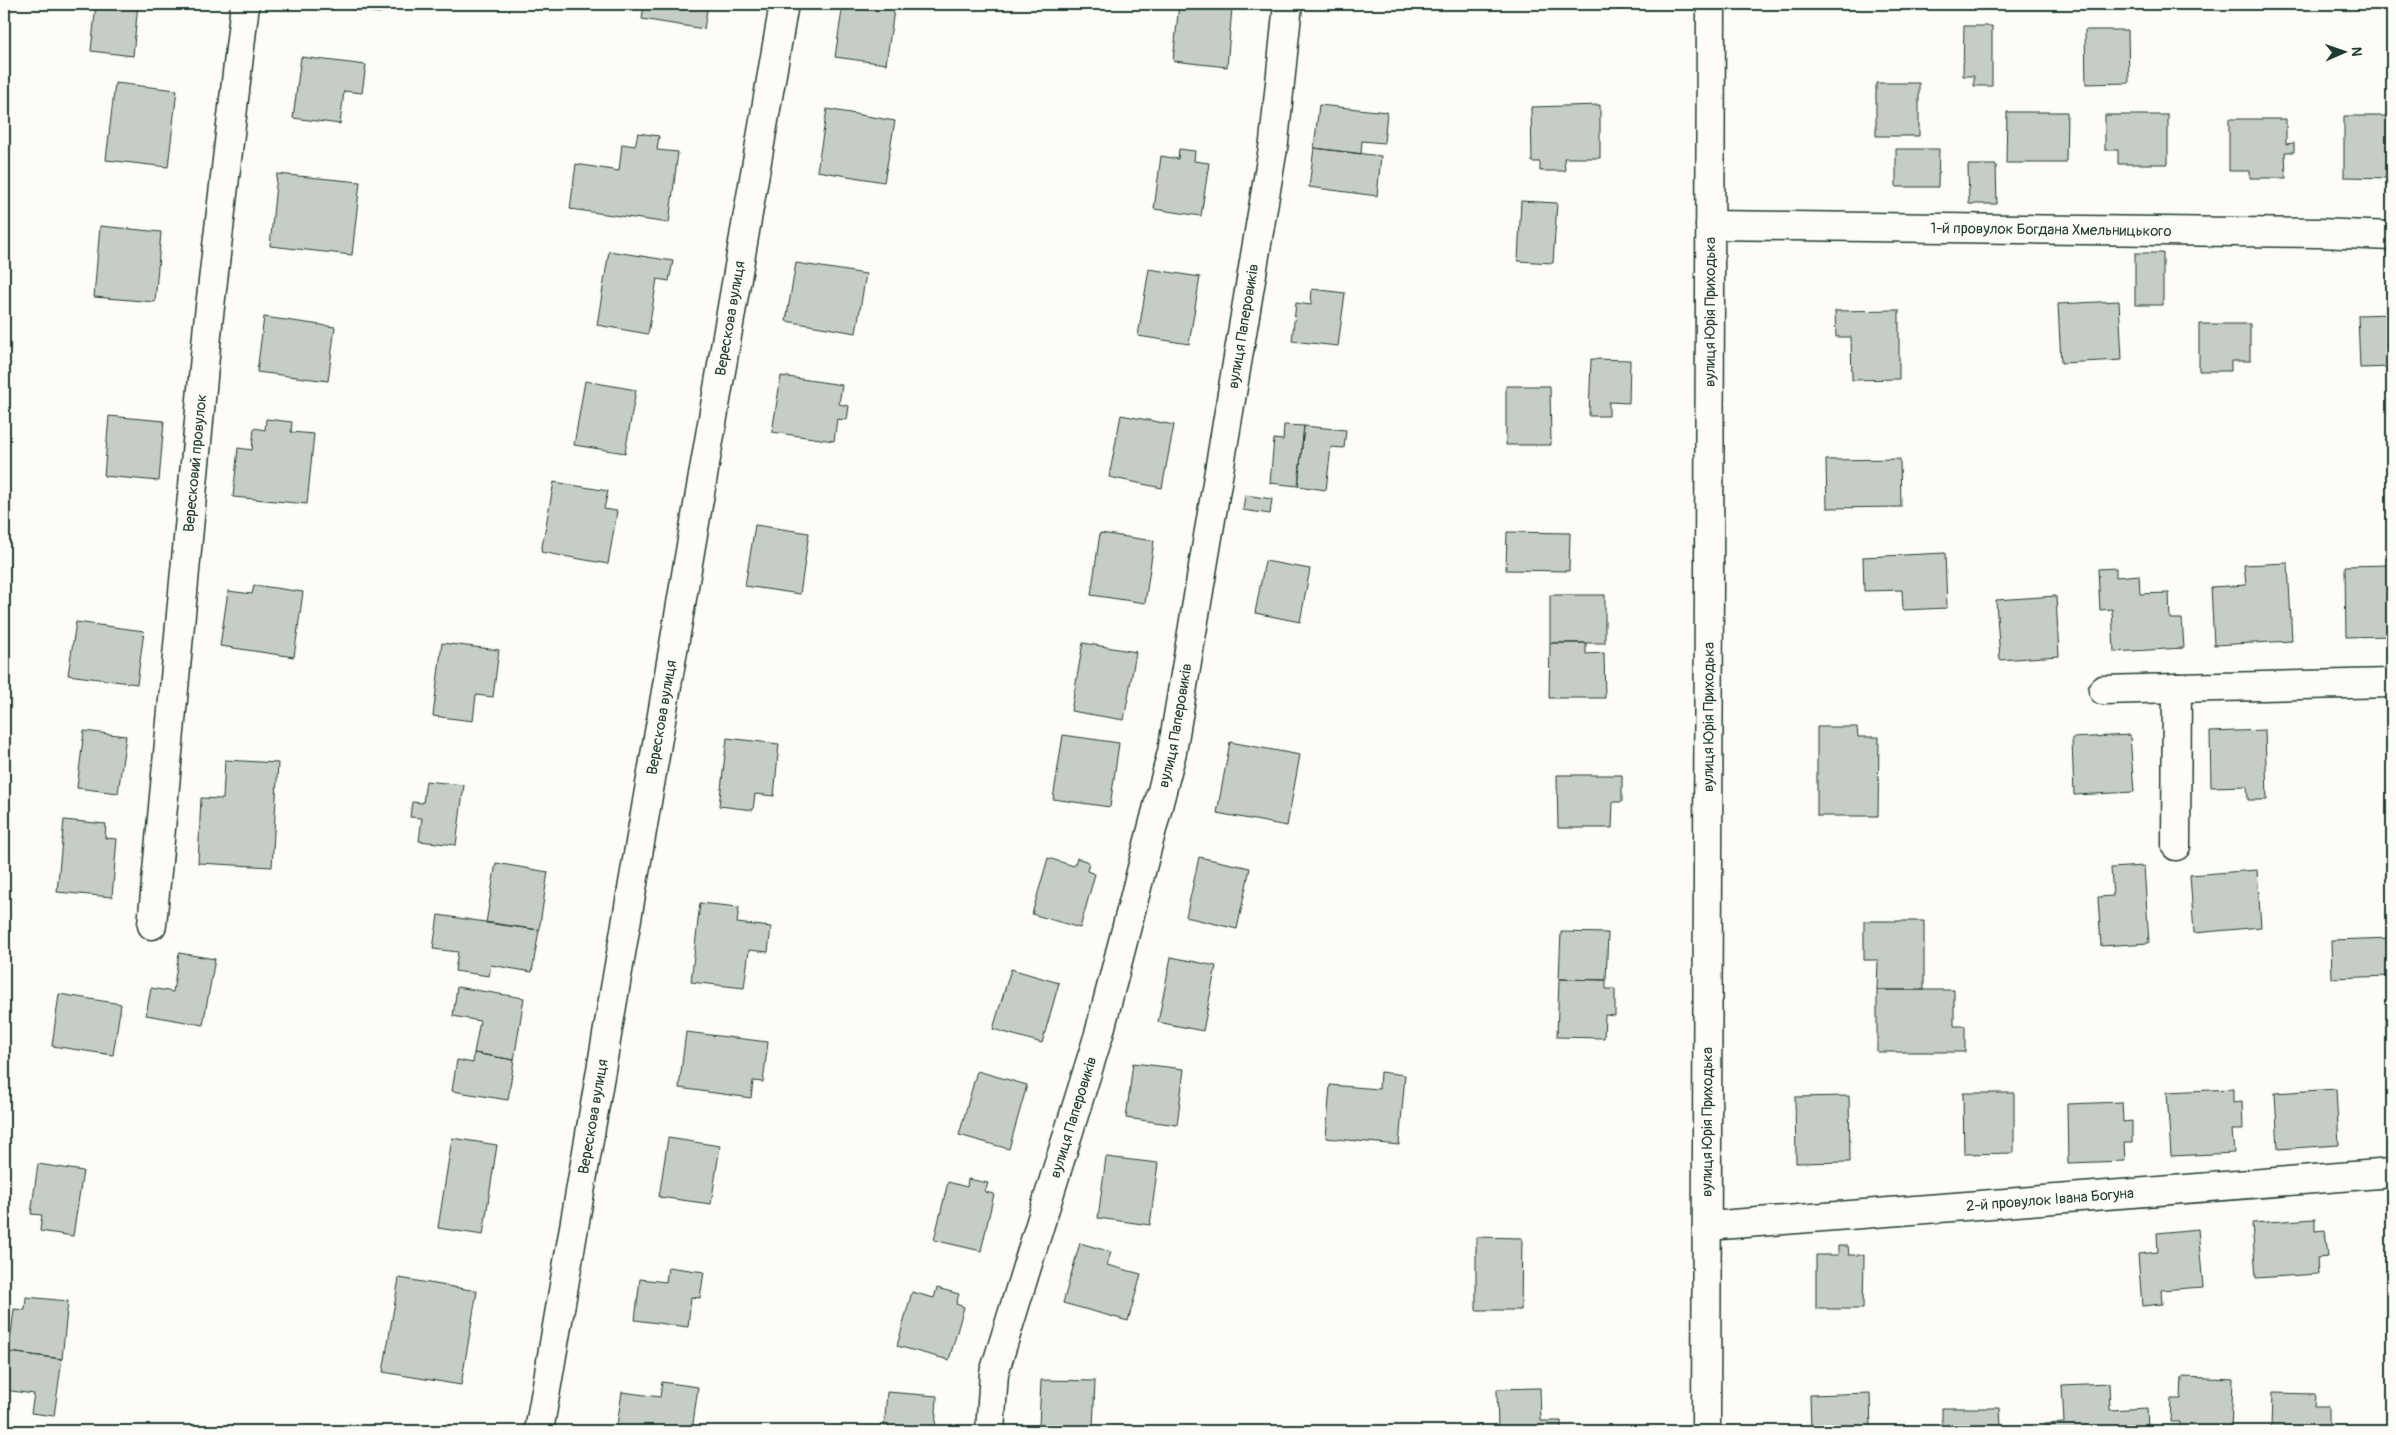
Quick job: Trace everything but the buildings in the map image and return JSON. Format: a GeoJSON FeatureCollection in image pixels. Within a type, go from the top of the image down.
{"type":"FeatureCollection","features":[{"type":"Feature","properties":{"kind":"street","name":"Вересковий провулок"},"geometry":{"type":"LineString","coordinates":[[152,924],[208,324],[245,4]]}},
{"type":"Feature","properties":{"kind":"street","name":"Верескова вулиця"},"geometry":{"type":"LineString","coordinates":[[539,1431],[784,4]]}},
{"type":"Feature","properties":{"kind":"street","name":"вулиця Паперовиків"},"geometry":{"type":"LineString","coordinates":[[990,1431],[994,1373],[1098,1034],[1172,752],[1274,142],[1288,4]]}},
{"type":"Feature","properties":{"kind":"street","name":"вулиця Юрія Приходька"},"geometry":{"type":"LineString","coordinates":[[1706,1431],[1711,4]]}},
{"type":"Feature","properties":{"kind":"street","name":"1-й провулок Богдана Хмельницького"},"geometry":{"type":"LineString","coordinates":[[1710,225],[2318,233],[2392,236]]}},
{"type":"Feature","properties":{"kind":"street"},"geometry":{"type":"LineString","coordinates":[[2103,690],[2392,683]]}},
{"type":"Feature","properties":{"kind":"street"},"geometry":{"type":"LineString","coordinates":[[2176,846],[2177,688]]}},
{"type":"Feature","properties":{"kind":"street","name":"2-й провулок Івана Богуна"},"geometry":{"type":"LineString","coordinates":[[1707,1226],[2392,1172]]}},
{"type":"Feature","properties":{"kind":"green space"},"geometry":{"type":"Polygon","coordinates":[[[4,4],[10,4],[4,37],[4,4]]]}}]}
